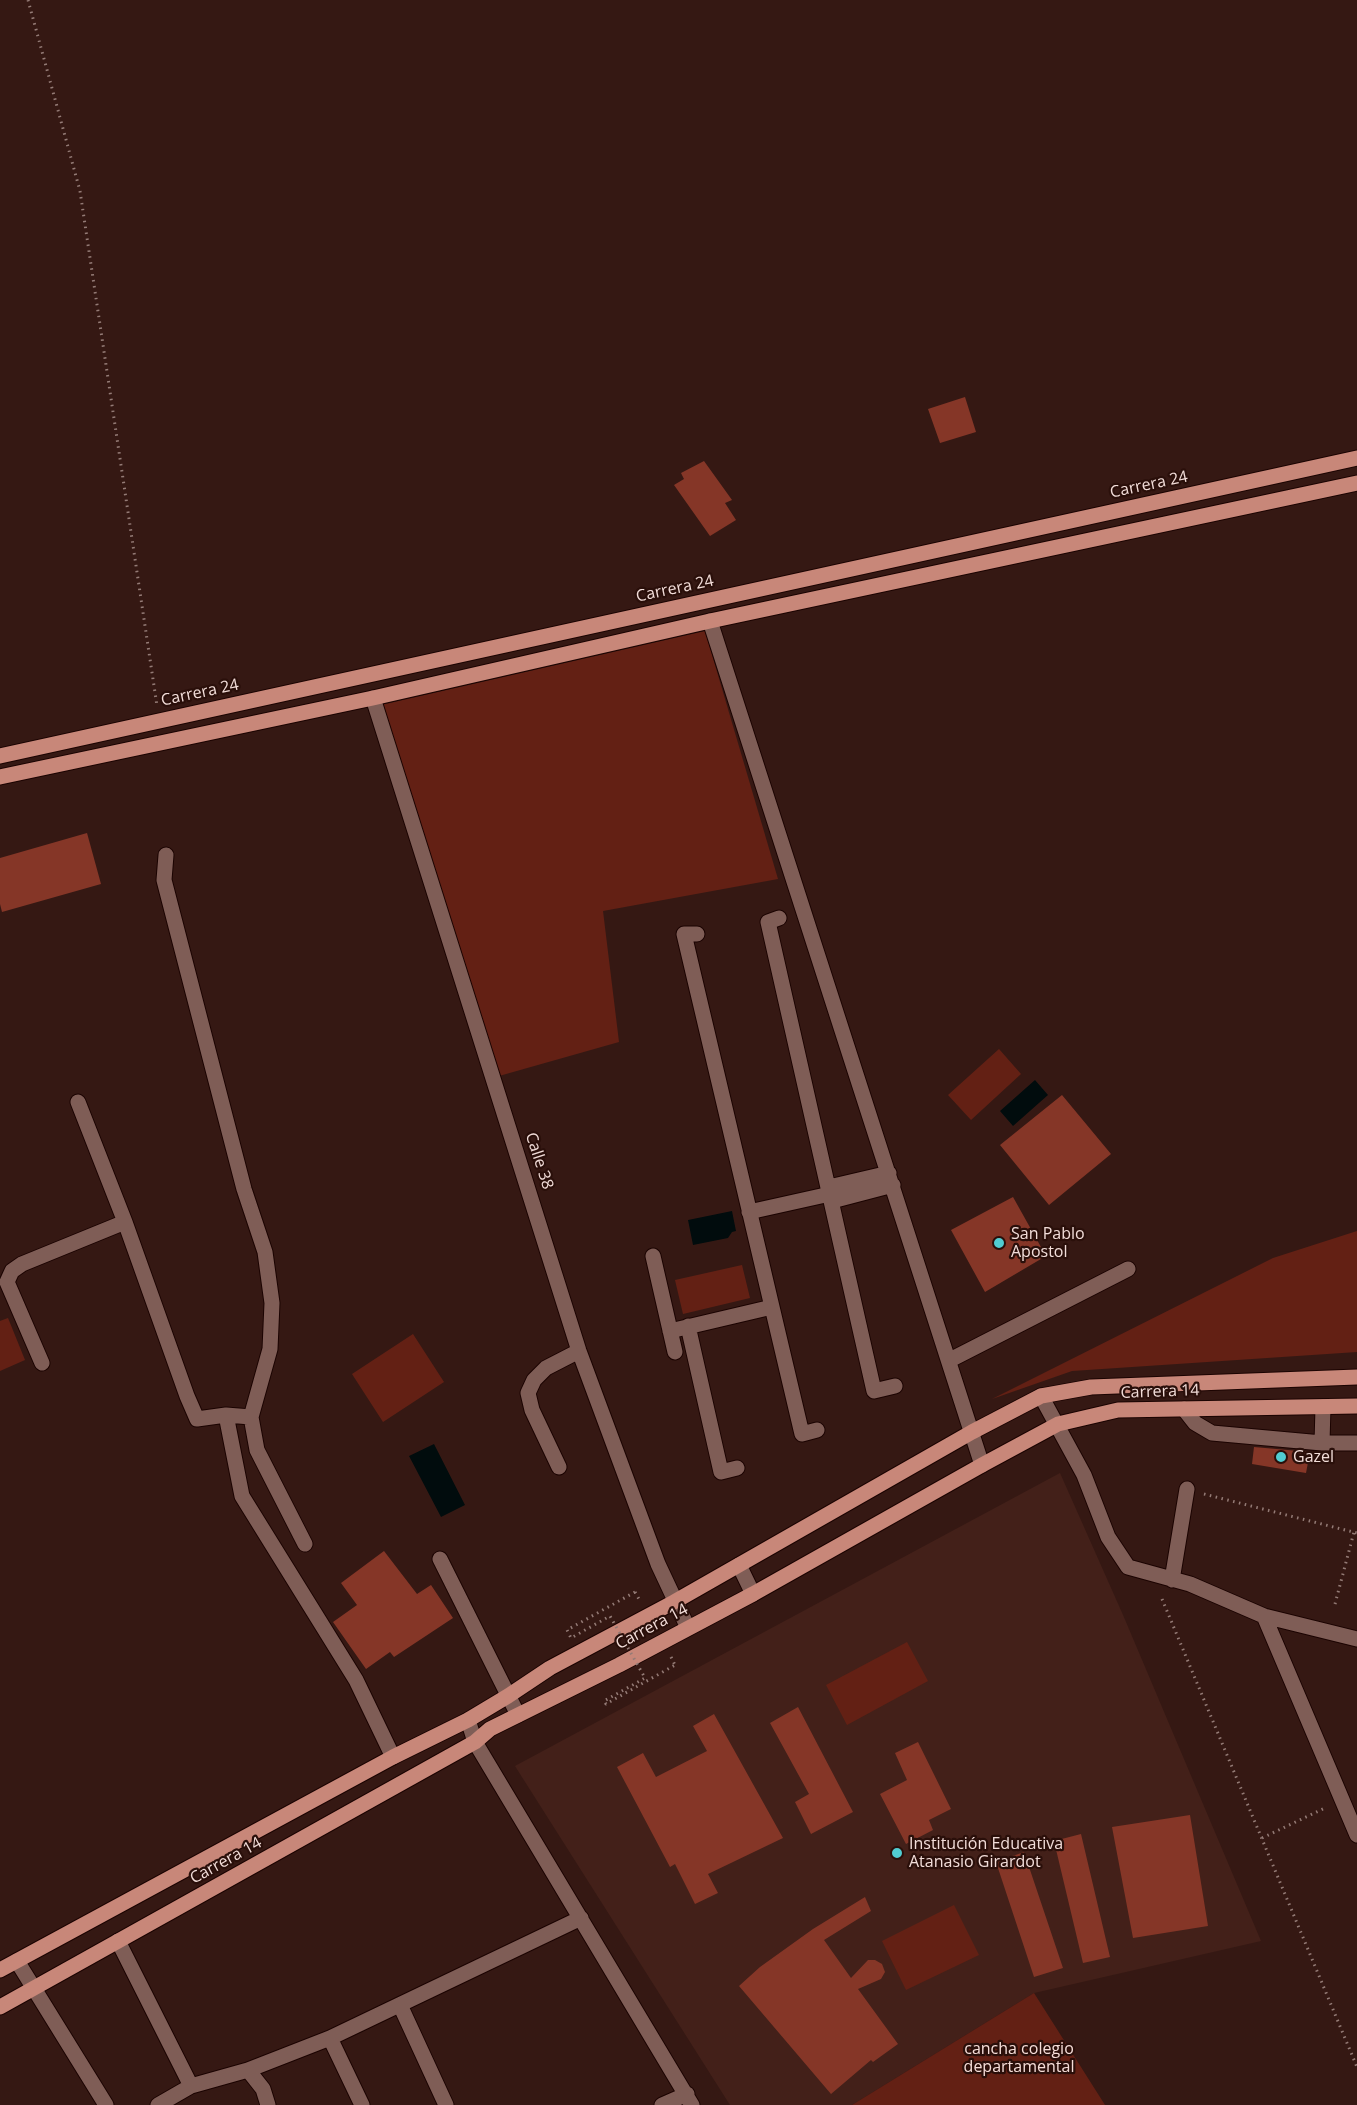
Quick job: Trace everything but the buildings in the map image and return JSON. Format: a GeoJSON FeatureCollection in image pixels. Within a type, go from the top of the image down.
{"type":"FeatureCollection","features":[{"type":"Feature","properties":{"kind":"main road","name":"Carrera 24"},"geometry":{"type":"LineString","coordinates":[[0,756],[1357,458]]}},
{"type":"Feature","properties":{"kind":"main road"},"geometry":{"type":"LineString","coordinates":[[0,777],[372,698],[710,621],[1357,483]]}},
{"type":"Feature","properties":{"kind":"main road"},"geometry":{"type":"LineString","coordinates":[[702,601],[710,621]]}},
{"type":"Feature","properties":{"kind":"main road","name":"Carrera 14"},"geometry":{"type":"LineString","coordinates":[[0,1970],[393,1757],[468,1720],[550,1668],[674,1602],[972,1432],[1041,1396],[1091,1387],[1357,1377]]}},
{"type":"Feature","properties":{"kind":"main road","name":"Carrera 14"},"geometry":{"type":"LineString","coordinates":[[0,2007],[475,1742],[490,1729],[753,1594],[1058,1424],[1118,1410],[1357,1406]]}},
{"type":"Feature","properties":{"kind":"street"},"geometry":{"type":"LineString","coordinates":[[710,621],[982,1465]]}},
{"type":"Feature","properties":{"kind":"street","name":"Calle 38"},"geometry":{"type":"LineString","coordinates":[[372,698],[579,1351],[658,1564],[688,1628]]}},
{"type":"Feature","properties":{"kind":"street"},"geometry":{"type":"LineString","coordinates":[[166,855],[164,880],[244,1189],[265,1252],[272,1303],[270,1349],[251,1417],[257,1450],[304,1544]]}},
{"type":"Feature","properties":{"kind":"street"},"geometry":{"type":"LineString","coordinates":[[779,918],[768,921],[874,1391],[895,1386]]}},
{"type":"Feature","properties":{"kind":"street"},"geometry":{"type":"LineString","coordinates":[[697,934],[684,934],[802,1434],[817,1430]]}},
{"type":"Feature","properties":{"kind":"street"},"geometry":{"type":"LineString","coordinates":[[78,1102],[125,1222],[197,1419],[226,1414],[251,1417]]}},
{"type":"Feature","properties":{"kind":"street"},"geometry":{"type":"LineString","coordinates":[[749,1212],[891,1179]]}},
{"type":"Feature","properties":{"kind":"street"},"geometry":{"type":"LineString","coordinates":[[42,1363],[7,1282],[12,1271],[22,1264],[125,1222]]}},
{"type":"Feature","properties":{"kind":"street"},"geometry":{"type":"LineString","coordinates":[[652,1256],[675,1352]]}},
{"type":"Feature","properties":{"kind":"street"},"geometry":{"type":"LineString","coordinates":[[950,1360],[1128,1269]]}},
{"type":"Feature","properties":{"kind":"street"},"geometry":{"type":"LineString","coordinates":[[670,1330],[772,1307]]}},
{"type":"Feature","properties":{"kind":"street"},"geometry":{"type":"LineString","coordinates":[[688,1326],[721,1472],[737,1468]]}},
{"type":"Feature","properties":{"kind":"street"},"geometry":{"type":"LineString","coordinates":[[559,1467],[532,1410],[528,1392],[534,1380],[546,1368],[579,1351]]}},
{"type":"Feature","properties":{"kind":"street"},"geometry":{"type":"LineString","coordinates":[[1041,1396],[1084,1475],[1108,1537],[1128,1568],[1190,1584],[1264,1616],[1357,1639]]}},
{"type":"Feature","properties":{"kind":"street"},"geometry":{"type":"LineString","coordinates":[[1322,1443],[1323,1407]]}},
{"type":"Feature","properties":{"kind":"street"},"geometry":{"type":"LineString","coordinates":[[1184,1409],[1195,1423],[1212,1433],[1322,1443],[1357,1443]]}},
{"type":"Feature","properties":{"kind":"street"},"geometry":{"type":"LineString","coordinates":[[226,1414],[242,1496],[356,1680],[393,1757]]}},
{"type":"Feature","properties":{"kind":"street"},"geometry":{"type":"LineString","coordinates":[[1172,1580],[1187,1489]]}},
{"type":"Feature","properties":{"kind":"street"},"geometry":{"type":"LineString","coordinates":[[440,1559],[518,1715]]}},
{"type":"Feature","properties":{"kind":"street"},"geometry":{"type":"LineString","coordinates":[[739,1565],[753,1594]]}},
{"type":"Feature","properties":{"kind":"street"},"geometry":{"type":"LineString","coordinates":[[1264,1616],[1357,1835]]}},
{"type":"Feature","properties":{"kind":"street"},"geometry":{"type":"LineString","coordinates":[[468,1720],[475,1742],[690,2099],[663,2105]]}},
{"type":"Feature","properties":{"kind":"street"},"geometry":{"type":"LineString","coordinates":[[158,2105],[192,2086],[248,2070],[330,2038],[581,1918]]}},
{"type":"Feature","properties":{"kind":"street"},"geometry":{"type":"LineString","coordinates":[[118,1941],[192,2086]]}},
{"type":"Feature","properties":{"kind":"street"},"geometry":{"type":"LineString","coordinates":[[17,1961],[106,2105]]}},
{"type":"Feature","properties":{"kind":"street"},"geometry":{"type":"LineString","coordinates":[[400,2005],[446,2105]]}},
{"type":"Feature","properties":{"kind":"street"},"geometry":{"type":"LineString","coordinates":[[330,2038],[363,2105]]}},
{"type":"Feature","properties":{"kind":"street"},"geometry":{"type":"LineString","coordinates":[[248,2070],[263,2089],[268,2105]]}},
{"type":"Feature","properties":{"kind":"path"},"geometry":{"type":"LineString","coordinates":[[28,0],[80,191],[160,721]]}},
{"type":"Feature","properties":{"kind":"path"},"geometry":{"type":"LineString","coordinates":[[1187,1489],[1356,1533],[1335,1604]]}},
{"type":"Feature","properties":{"kind":"path"},"geometry":{"type":"LineString","coordinates":[[635,1592],[567,1630],[571,1638],[610,1616],[645,1678],[604,1701],[606,1704],[675,1665]]}},
{"type":"Feature","properties":{"kind":"path"},"geometry":{"type":"LineString","coordinates":[[1162,1599],[1357,2067]]}},
{"type":"Feature","properties":{"kind":"path"},"geometry":{"type":"LineString","coordinates":[[1262,1838],[1342,1800]]}},
{"type":"Feature","properties":{"kind":"shaded area"},"geometry":{"type":"Polygon","coordinates":[[[1035,1080],[1048,1095],[1013,1126],[1000,1111],[1035,1080]]]}},
{"type":"Feature","properties":{"kind":"shaded area"},"geometry":{"type":"Polygon","coordinates":[[[732,1211],[736,1231],[732,1232],[728,1238],[693,1245],[688,1220],[732,1211]]]}},
{"type":"Feature","properties":{"kind":"shaded area"},"geometry":{"type":"Polygon","coordinates":[[[434,1444],[465,1505],[441,1517],[409,1456],[434,1444]]]}},
{"type":"Feature","properties":{"kind":"shaded area","name":"Institución Educativa Atanasio Girardot"},"geometry":{"type":"Polygon","coordinates":[[[1060,1473],[1123,1615],[1261,1941],[1034,1993],[852,2105],[730,2105],[515,1766],[1060,1473]]]}},
{"type":"Feature","properties":{"kind":"green space"},"geometry":{"type":"Polygon","coordinates":[[[705,631],[778,879],[603,911],[619,1042],[499,1076],[381,705],[705,631]]]}},
{"type":"Feature","properties":{"kind":"green space"},"geometry":{"type":"Polygon","coordinates":[[[999,1049],[1021,1074],[971,1120],[948,1095],[999,1049]]]}},
{"type":"Feature","properties":{"kind":"green space"},"geometry":{"type":"Polygon","coordinates":[[[1357,1231],[1357,1352],[1072,1371],[992,1399],[1273,1258],[1357,1231]]]}},
{"type":"Feature","properties":{"kind":"green space"},"geometry":{"type":"Polygon","coordinates":[[[742,1265],[750,1298],[683,1314],[675,1280],[742,1265]]]}},
{"type":"Feature","properties":{"kind":"green space"},"geometry":{"type":"Polygon","coordinates":[[[8,1318],[25,1360],[0,1371],[0,1321],[8,1318]]]}},
{"type":"Feature","properties":{"kind":"green space"},"geometry":{"type":"Polygon","coordinates":[[[413,1334],[444,1382],[383,1422],[352,1374],[413,1334]]]}},
{"type":"Feature","properties":{"kind":"green space"},"geometry":{"type":"Polygon","coordinates":[[[907,1642],[928,1681],[847,1725],[826,1685],[907,1642]]]}},
{"type":"Feature","properties":{"kind":"green space"},"geometry":{"type":"Polygon","coordinates":[[[954,1905],[979,1955],[906,1990],[882,1941],[954,1905]]]}},
{"type":"Feature","properties":{"kind":"green space","name":"cancha colegio departamental"},"geometry":{"type":"Polygon","coordinates":[[[1034,1993],[1105,2105],[852,2105],[1034,1993]]]}},
{"type":"Feature","properties":{"kind":"place","name":"San Pablo Apostol"},"geometry":{"type":"Point","coordinates":[999,1243]}},
{"type":"Feature","properties":{"kind":"place","name":"Gazel"},"geometry":{"type":"Point","coordinates":[1281,1457]}},
{"type":"Feature","properties":{"kind":"place","name":"Institución Educativa Atanasio Girardot"},"geometry":{"type":"Point","coordinates":[897,1853]}}]}
